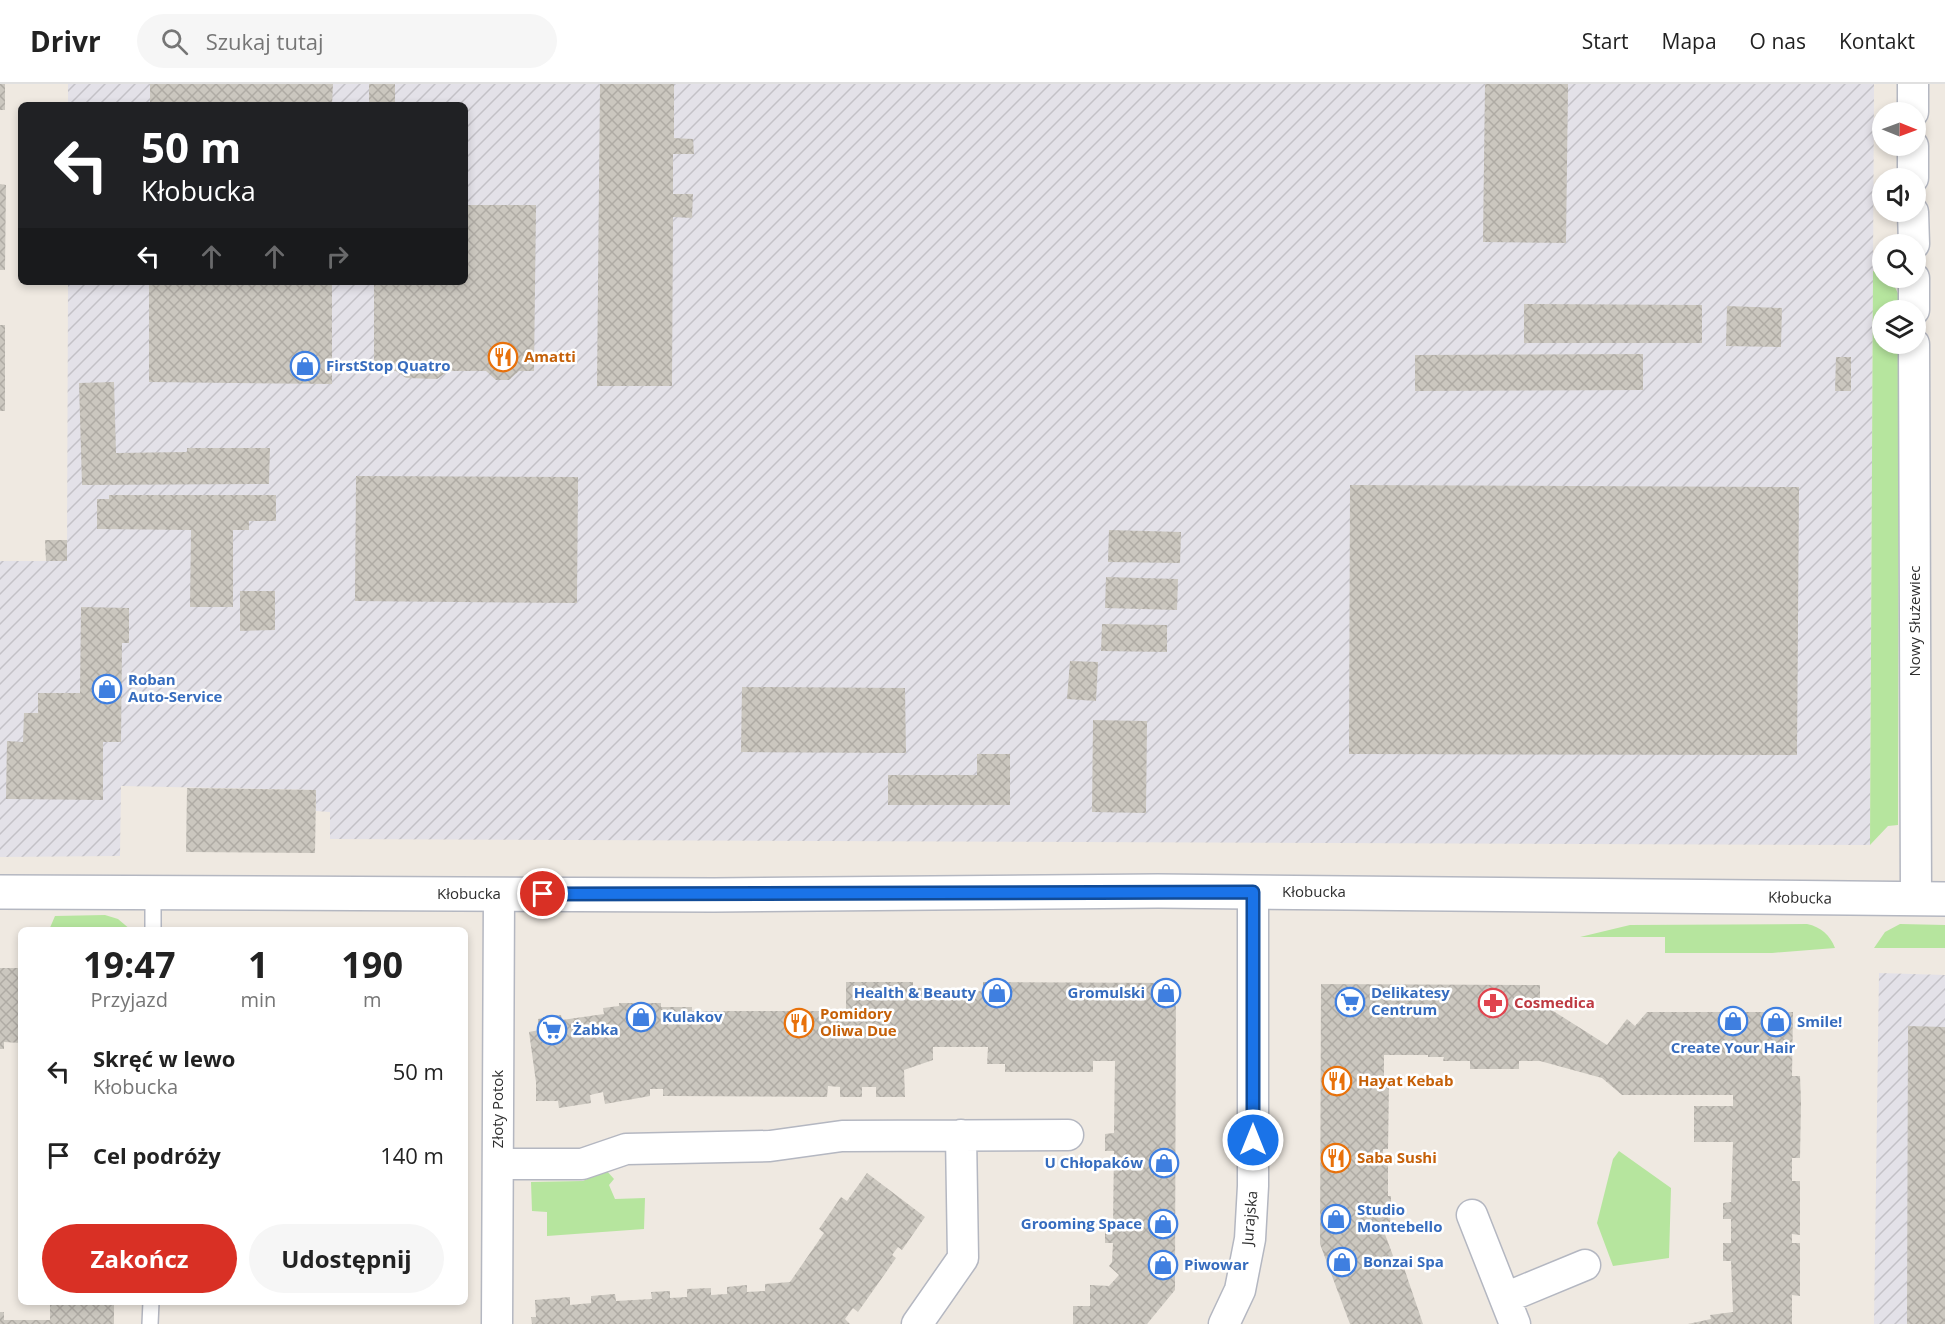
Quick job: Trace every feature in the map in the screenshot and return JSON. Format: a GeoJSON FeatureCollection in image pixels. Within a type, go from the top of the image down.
{"type":"FeatureCollection","features":[{"type":"Feature","properties":{"kind":"street"},"geometry":{"type":"LineString","coordinates":[[1912,84],[1913,102]]}},
{"type":"Feature","properties":{"kind":"street","name":"Nowy Służewiec"},"geometry":{"type":"LineString","coordinates":[[1914,354],[1931,898]]}},
{"type":"Feature","properties":{"kind":"street","name":"Kłobucka"},"geometry":{"type":"LineString","coordinates":[[0,892],[499,894],[1253,892],[1931,898]]}},
{"type":"Feature","properties":{"kind":"street","name":"Jurajska"},"geometry":{"type":"LineString","coordinates":[[1224,1324],[1240,1290],[1250,1239],[1253,1186],[1253,892]]}},
{"type":"Feature","properties":{"kind":"street","name":"Złoty Potok"},"geometry":{"type":"LineString","coordinates":[[497,1324],[499,894]]}},
{"type":"Feature","properties":{"kind":"street"},"geometry":{"type":"LineString","coordinates":[[498,1164],[582,1164],[626,1149],[770,1146],[842,1136],[1068,1135]]}},
{"type":"Feature","properties":{"kind":"street"},"geometry":{"type":"LineString","coordinates":[[917,1324],[963,1258],[961,1136]]}},
{"type":"Feature","properties":{"kind":"street"},"geometry":{"type":"LineString","coordinates":[[1472,1215],[1510,1311],[1585,1265]]}},
{"type":"Feature","properties":{"kind":"lane"},"geometry":{"type":"LineString","coordinates":[[153,893],[153,927]]}},
{"type":"Feature","properties":{"kind":"lane"},"geometry":{"type":"LineString","coordinates":[[150,1324],[151,1305]]}},
{"type":"Feature","properties":{"kind":"shaded area"},"geometry":{"type":"Polygon","coordinates":[[[68,84],[1874,84],[1874,102],[1872,102],[1870,845],[330,839],[330,812],[316,811],[316,790],[121,786],[120,856],[0,857],[0,561],[67,561],[68,285],[468,285],[468,102],[68,102],[68,84]]]}},
{"type":"Feature","properties":{"kind":"shaded area"},"geometry":{"type":"Polygon","coordinates":[[[1879,973],[1945,975],[1945,1324],[1874,1324],[1879,973]]]}},
{"type":"Feature","properties":{"kind":"green space"},"geometry":{"type":"Polygon","coordinates":[[[1873,288],[1895,288],[1899,295],[1899,300],[1873,300],[1873,288]]]}},
{"type":"Feature","properties":{"kind":"green space"},"geometry":{"type":"Polygon","coordinates":[[[1873,354],[1899,354],[1898,825],[1888,826],[1870,845],[1873,354]]]}},
{"type":"Feature","properties":{"kind":"green space"},"geometry":{"type":"Polygon","coordinates":[[[105,915],[118,919],[127,927],[50,927],[55,916],[105,915]]]}},
{"type":"Feature","properties":{"kind":"green space"},"geometry":{"type":"Polygon","coordinates":[[[1807,924],[1824,932],[1835,948],[1772,953],[1665,953],[1665,937],[1580,937],[1630,925],[1807,924]]]}},
{"type":"Feature","properties":{"kind":"green space"},"geometry":{"type":"Polygon","coordinates":[[[1900,924],[1945,925],[1945,948],[1874,948],[1885,932],[1900,924]]]}},
{"type":"Feature","properties":{"kind":"green space"},"geometry":{"type":"Polygon","coordinates":[[[1619,1151],[1671,1188],[1669,1258],[1613,1266],[1597,1223],[1613,1159],[1619,1151]]]}},
{"type":"Feature","properties":{"kind":"green space"},"geometry":{"type":"Polygon","coordinates":[[[606,1170],[614,1179],[609,1185],[615,1199],[645,1198],[644,1229],[547,1236],[547,1212],[532,1211],[531,1182],[583,1181],[606,1170]]]}},
{"type":"Feature","properties":{"kind":"building"},"geometry":{"type":"Polygon","coordinates":[[[0,84],[5,84],[5,110],[0,110],[0,84]]]}},
{"type":"Feature","properties":{"kind":"building"},"geometry":{"type":"Polygon","coordinates":[[[150,84],[333,84],[332,102],[150,102],[150,84]]]}},
{"type":"Feature","properties":{"kind":"building"},"geometry":{"type":"Polygon","coordinates":[[[369,84],[395,84],[395,102],[369,102],[369,84]]]}},
{"type":"Feature","properties":{"kind":"building"},"geometry":{"type":"Polygon","coordinates":[[[600,84],[674,84],[674,138],[693,139],[694,154],[673,154],[673,194],[693,194],[692,218],[673,217],[672,386],[597,386],[600,84]]]}},
{"type":"Feature","properties":{"kind":"building"},"geometry":{"type":"Polygon","coordinates":[[[1485,84],[1568,84],[1566,243],[1483,242],[1485,84]]]}},
{"type":"Feature","properties":{"kind":"building"},"geometry":{"type":"Polygon","coordinates":[[[0,184],[6,185],[5,270],[0,270],[0,184]]]}},
{"type":"Feature","properties":{"kind":"building"},"geometry":{"type":"Polygon","coordinates":[[[468,205],[536,205],[534,371],[519,371],[509,380],[496,380],[486,371],[449,371],[437,379],[406,378],[396,371],[374,370],[374,285],[468,285],[468,205]]]}},
{"type":"Feature","properties":{"kind":"building"},"geometry":{"type":"Polygon","coordinates":[[[149,285],[332,285],[332,384],[149,382],[149,285]]]}},
{"type":"Feature","properties":{"kind":"building"},"geometry":{"type":"Polygon","coordinates":[[[1524,304],[1702,305],[1702,343],[1524,343],[1524,304]]]}},
{"type":"Feature","properties":{"kind":"building"},"geometry":{"type":"Polygon","coordinates":[[[1727,306],[1782,308],[1781,347],[1726,346],[1727,306]]]}},
{"type":"Feature","properties":{"kind":"building"},"geometry":{"type":"Polygon","coordinates":[[[0,325],[5,325],[5,411],[0,411],[0,325]]]}},
{"type":"Feature","properties":{"kind":"building"},"geometry":{"type":"Polygon","coordinates":[[[1643,354],[1643,390],[1415,391],[1415,355],[1643,354]]]}},
{"type":"Feature","properties":{"kind":"building"},"geometry":{"type":"Polygon","coordinates":[[[1836,357],[1851,357],[1851,391],[1835,391],[1836,357]]]}},
{"type":"Feature","properties":{"kind":"building"},"geometry":{"type":"Polygon","coordinates":[[[114,382],[116,453],[187,452],[187,448],[270,448],[269,484],[82,485],[79,383],[114,382]]]}},
{"type":"Feature","properties":{"kind":"building"},"geometry":{"type":"Polygon","coordinates":[[[356,476],[578,477],[577,603],[355,601],[356,476]]]}},
{"type":"Feature","properties":{"kind":"building"},"geometry":{"type":"Polygon","coordinates":[[[1350,485],[1799,487],[1797,755],[1349,754],[1350,485]]]}},
{"type":"Feature","properties":{"kind":"building"},"geometry":{"type":"Polygon","coordinates":[[[109,495],[276,495],[276,521],[249,521],[249,530],[233,530],[233,607],[190,607],[191,530],[97,529],[97,499],[109,499],[109,495]]]}},
{"type":"Feature","properties":{"kind":"building"},"geometry":{"type":"Polygon","coordinates":[[[1109,530],[1181,532],[1180,563],[1108,562],[1109,530]]]}},
{"type":"Feature","properties":{"kind":"building"},"geometry":{"type":"Polygon","coordinates":[[[45,540],[67,540],[67,561],[46,561],[45,540]]]}},
{"type":"Feature","properties":{"kind":"building"},"geometry":{"type":"Polygon","coordinates":[[[1106,577],[1178,579],[1177,610],[1105,608],[1106,577]]]}},
{"type":"Feature","properties":{"kind":"building"},"geometry":{"type":"Polygon","coordinates":[[[240,591],[275,591],[275,630],[240,631],[240,591]]]}},
{"type":"Feature","properties":{"kind":"building"},"geometry":{"type":"Polygon","coordinates":[[[81,607],[129,608],[129,643],[122,643],[121,742],[103,742],[103,800],[6,799],[7,741],[23,742],[24,713],[38,713],[38,693],[80,693],[81,607]]]}},
{"type":"Feature","properties":{"kind":"building"},"geometry":{"type":"Polygon","coordinates":[[[1102,624],[1167,625],[1167,652],[1101,651],[1102,624]]]}},
{"type":"Feature","properties":{"kind":"building"},"geometry":{"type":"Polygon","coordinates":[[[1070,661],[1098,662],[1096,701],[1067,699],[1070,661]]]}},
{"type":"Feature","properties":{"kind":"building"},"geometry":{"type":"Polygon","coordinates":[[[742,687],[905,688],[906,753],[741,752],[742,687]]]}},
{"type":"Feature","properties":{"kind":"building"},"geometry":{"type":"Polygon","coordinates":[[[1093,720],[1147,721],[1146,813],[1092,812],[1093,720]]]}},
{"type":"Feature","properties":{"kind":"building"},"geometry":{"type":"Polygon","coordinates":[[[977,754],[1010,754],[1010,805],[888,805],[888,775],[977,775],[977,754]]]}},
{"type":"Feature","properties":{"kind":"building"},"geometry":{"type":"Polygon","coordinates":[[[187,788],[316,790],[315,853],[186,852],[187,788]]]}},
{"type":"Feature","properties":{"kind":"building"},"geometry":{"type":"Polygon","coordinates":[[[0,968],[18,968],[18,1043],[4,1042],[4,1049],[0,1049],[0,968]]]}},
{"type":"Feature","properties":{"kind":"building"},"geometry":{"type":"Polygon","coordinates":[[[846,982],[913,982],[913,988],[922,988],[922,1000],[953,1000],[968,995],[967,991],[971,994],[983,990],[983,982],[1176,983],[1175,1290],[1147,1324],[1073,1324],[1073,1306],[1090,1306],[1090,1285],[1109,1286],[1119,1275],[1109,1266],[1112,1262],[1113,1243],[1105,1243],[1105,1225],[1113,1225],[1114,1151],[1105,1151],[1105,1134],[1114,1133],[1115,1061],[1093,1061],[1093,1072],[1005,1072],[1005,1064],[987,1064],[988,1047],[933,1047],[933,1060],[904,1070],[905,1097],[876,1097],[876,1087],[862,1087],[862,1097],[840,1097],[840,1087],[828,1086],[827,1097],[663,1096],[663,1089],[650,1089],[650,1096],[605,1104],[603,1092],[590,1095],[591,1103],[559,1108],[558,1101],[536,1101],[536,1082],[529,1032],[539,1030],[538,1019],[561,1015],[562,1020],[604,1014],[603,1008],[619,1006],[619,1003],[661,1003],[661,1007],[692,1007],[692,1011],[838,1011],[838,1013],[846,1013],[846,982]]]}},
{"type":"Feature","properties":{"kind":"building"},"geometry":{"type":"Polygon","coordinates":[[[1321,984],[1540,985],[1540,1007],[1550,1009],[1607,1045],[1627,1019],[1635,1026],[1647,1012],[1793,1012],[1792,1076],[1800,1076],[1801,1102],[1800,1158],[1792,1158],[1792,1181],[1800,1181],[1800,1235],[1792,1234],[1792,1243],[1800,1243],[1800,1296],[1792,1295],[1792,1324],[1688,1324],[1711,1319],[1710,1315],[1733,1312],[1731,1261],[1723,1261],[1723,1243],[1731,1243],[1731,1219],[1723,1219],[1723,1203],[1731,1202],[1733,1142],[1694,1142],[1694,1106],[1733,1106],[1733,1095],[1622,1095],[1602,1078],[1540,1061],[1519,1061],[1519,1069],[1470,1069],[1470,1061],[1443,1061],[1444,1057],[1428,1057],[1428,1055],[1384,1055],[1384,1081],[1389,1082],[1388,1149],[1383,1149],[1383,1163],[1388,1163],[1388,1196],[1391,1196],[1390,1226],[1383,1229],[1395,1261],[1401,1259],[1423,1324],[1350,1324],[1320,1244],[1321,984]]]}},
{"type":"Feature","properties":{"kind":"building"},"geometry":{"type":"Polygon","coordinates":[[[1908,1026],[1945,1027],[1945,1324],[1907,1324],[1908,1026]]]}},
{"type":"Feature","properties":{"kind":"building"},"geometry":{"type":"Polygon","coordinates":[[[867,1173],[925,1217],[902,1250],[898,1247],[892,1255],[896,1258],[858,1312],[853,1308],[845,1319],[850,1324],[532,1324],[531,1317],[536,1317],[535,1300],[570,1297],[570,1305],[591,1303],[591,1296],[615,1294],[616,1301],[652,1299],[651,1292],[670,1291],[670,1298],[687,1297],[687,1289],[711,1288],[711,1295],[727,1294],[727,1287],[747,1285],[747,1292],[765,1291],[765,1284],[790,1282],[824,1233],[819,1229],[841,1197],[847,1201],[867,1173]]]}},
{"type":"Feature","properties":{"kind":"building"},"geometry":{"type":"Polygon","coordinates":[[[50,1305],[114,1305],[114,1324],[0,1324],[0,1312],[4,1312],[4,1320],[50,1320],[50,1305]]]}},
{"type":"Feature","properties":{"kind":"place","name":"Amatti"},"geometry":{"type":"Point","coordinates":[503,357]}},
{"type":"Feature","properties":{"kind":"place","name":"FirstStop Quatro"},"geometry":{"type":"Point","coordinates":[305,366]}},
{"type":"Feature","properties":{"kind":"place","name":"Roban Auto-Service"},"geometry":{"type":"Point","coordinates":[107,689]}},
{"type":"Feature","properties":{"kind":"place","name":"Health & Beauty"},"geometry":{"type":"Point","coordinates":[997,993]}},
{"type":"Feature","properties":{"kind":"place","name":"Gromulski"},"geometry":{"type":"Point","coordinates":[1166,993]}},
{"type":"Feature","properties":{"kind":"place","name":"Delikatesy Centrum"},"geometry":{"type":"Point","coordinates":[1350,1002]}},
{"type":"Feature","properties":{"kind":"place","name":"Cosmedica"},"geometry":{"type":"Point","coordinates":[1493,1003]}},
{"type":"Feature","properties":{"kind":"place","name":"Kulakov"},"geometry":{"type":"Point","coordinates":[641,1017]}},
{"type":"Feature","properties":{"kind":"place","name":"Create Your Hair"},"geometry":{"type":"Point","coordinates":[1733,1021]}},
{"type":"Feature","properties":{"kind":"place","name":"Smile!"},"geometry":{"type":"Point","coordinates":[1776,1022]}},
{"type":"Feature","properties":{"kind":"place","name":"Pomidory Oliwa Due"},"geometry":{"type":"Point","coordinates":[799,1023]}},
{"type":"Feature","properties":{"kind":"place","name":"Żabka"},"geometry":{"type":"Point","coordinates":[552,1030]}},
{"type":"Feature","properties":{"kind":"place","name":"Hayat Kebab"},"geometry":{"type":"Point","coordinates":[1337,1081]}},
{"type":"Feature","properties":{"kind":"place","name":"Saba Sushi"},"geometry":{"type":"Point","coordinates":[1336,1158]}},
{"type":"Feature","properties":{"kind":"place","name":"U Chłopaków"},"geometry":{"type":"Point","coordinates":[1164,1163]}},
{"type":"Feature","properties":{"kind":"place","name":"Studio Montebello"},"geometry":{"type":"Point","coordinates":[1336,1219]}},
{"type":"Feature","properties":{"kind":"place","name":"Grooming Space"},"geometry":{"type":"Point","coordinates":[1163,1224]}},
{"type":"Feature","properties":{"kind":"place","name":"Bonzai Spa"},"geometry":{"type":"Point","coordinates":[1342,1262]}},
{"type":"Feature","properties":{"kind":"place","name":"Piwowar"},"geometry":{"type":"Point","coordinates":[1163,1265]}},
{"type":"Feature","properties":{"kind":"route"},"geometry":{"type":"LineString","coordinates":[[543,894],[884,895],[1032,891],[1253,892],[1253,1140]]}}]}
